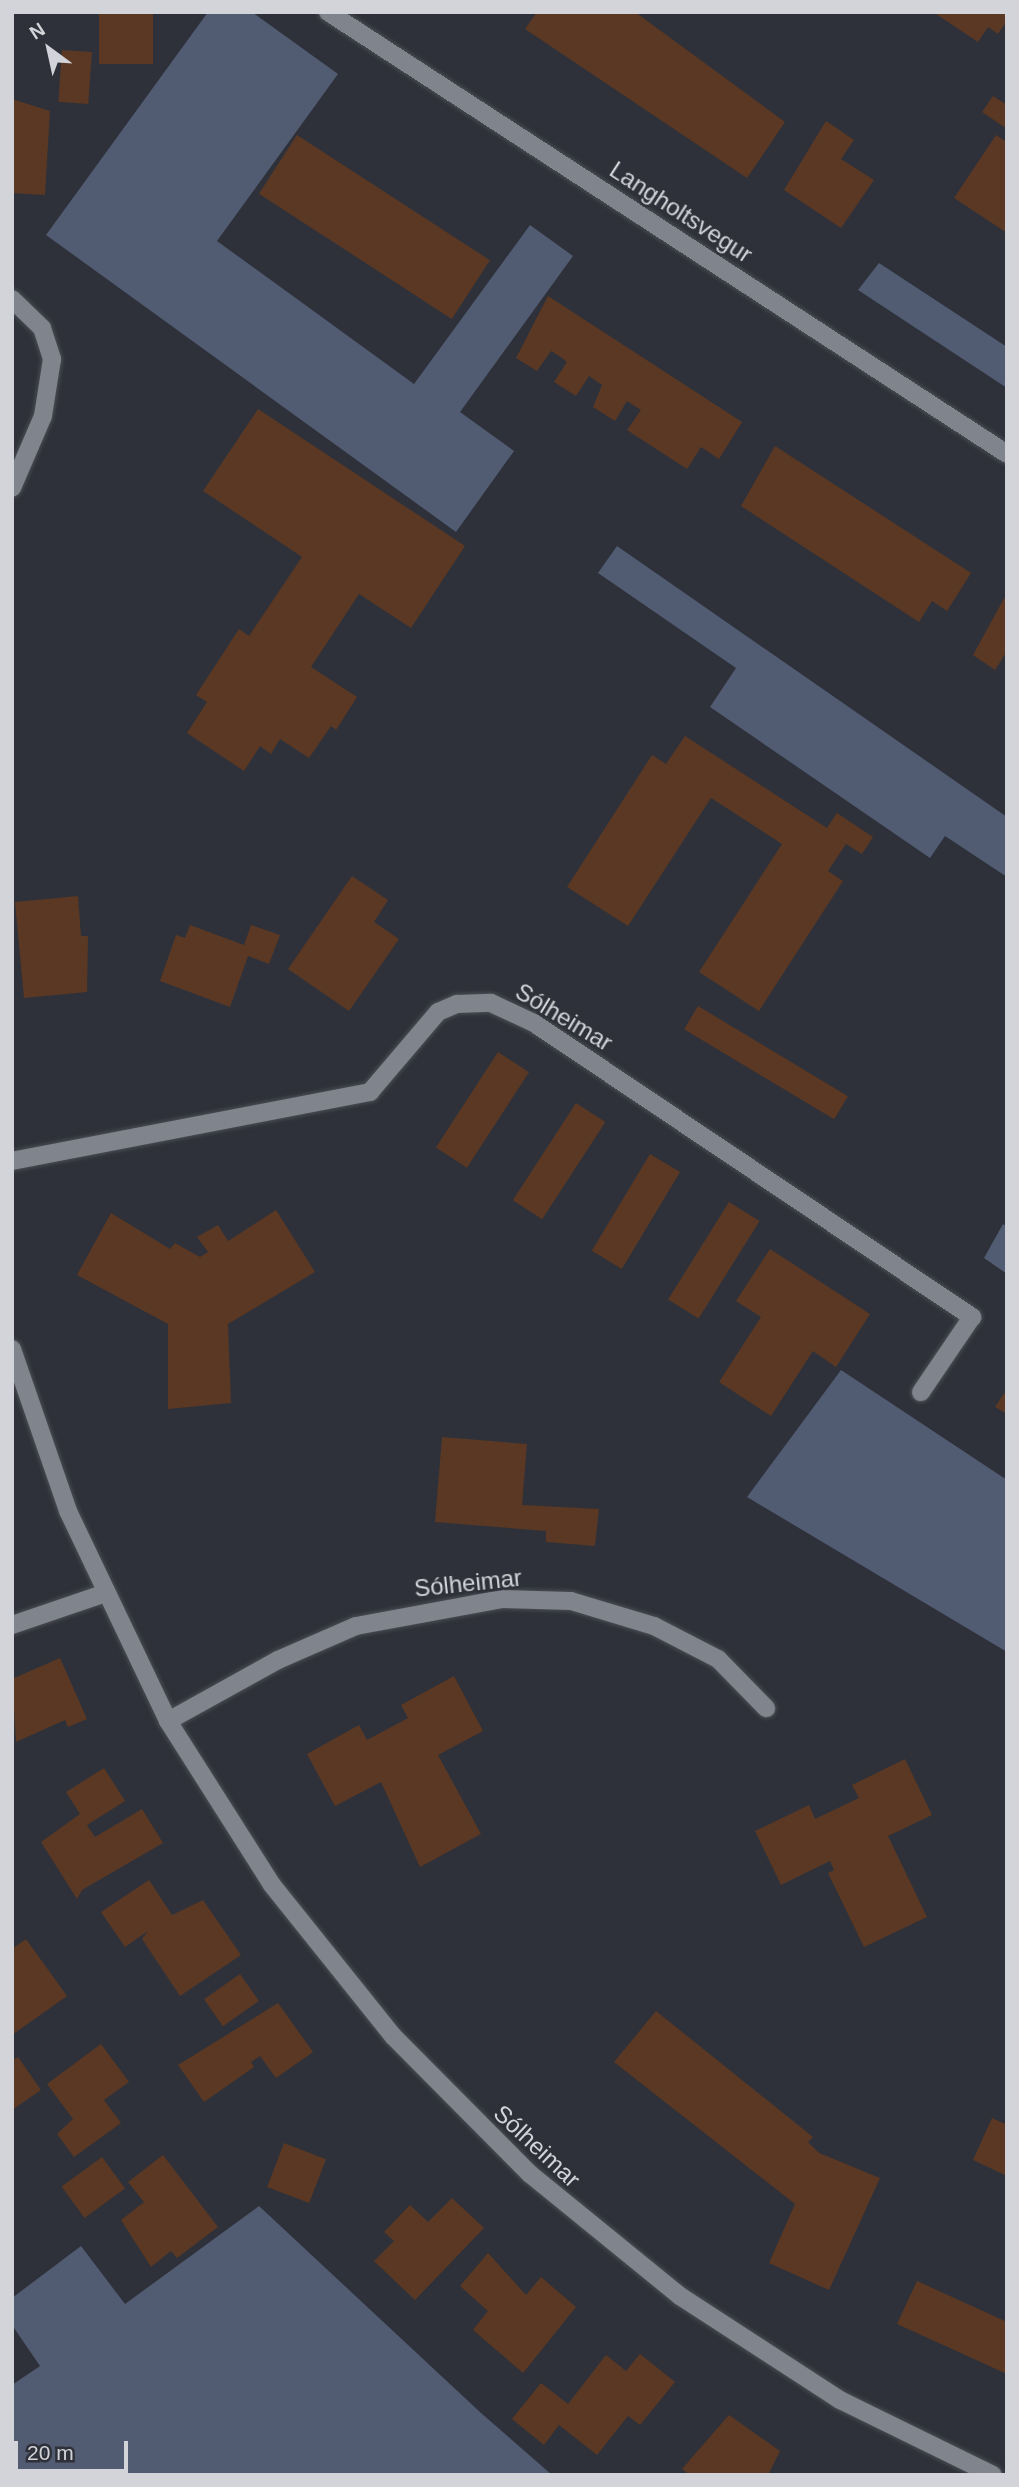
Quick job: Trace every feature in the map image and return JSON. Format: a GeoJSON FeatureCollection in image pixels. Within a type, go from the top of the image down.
{"type":"FeatureCollection","features":[{"type":"Feature","properties":{"kind":"street","name":"Langholtsvegur"},"geometry":{"type":"LineString","coordinates":[[328,12],[1007,454]]}},
{"type":"Feature","properties":{"kind":"street"},"geometry":{"type":"LineString","coordinates":[[12,299],[42,328],[52,359],[43,416],[12,488]]}},
{"type":"Feature","properties":{"kind":"street","name":"Sólheimar"},"geometry":{"type":"LineString","coordinates":[[12,1161],[370,1092],[438,1012],[457,1003],[491,1003],[534,1023],[972,1317],[921,1392]]}},
{"type":"Feature","properties":{"kind":"street","name":"Sólheimar"},"geometry":{"type":"LineString","coordinates":[[12,1349],[103,1594],[168,1721],[218,1805],[331,1962],[402,2047],[530,2174],[603,2238],[760,2351],[840,2400],[993,2475]]}},
{"type":"Feature","properties":{"kind":"street"},"geometry":{"type":"LineString","coordinates":[[12,1625],[103,1594]]}},
{"type":"Feature","properties":{"kind":"street","name":"Sólheimar"},"geometry":{"type":"LineString","coordinates":[[168,1721],[278,1660],[356,1626],[502,1599],[571,1601],[654,1626],[718,1659],[766,1708]]}},
{"type":"Feature","properties":{"kind":"shaded area"},"geometry":{"type":"Polygon","coordinates":[[[208,12],[252,12],[338,74],[217,241],[414,384],[530,225],[573,256],[460,412],[514,451],[456,532],[46,235],[208,12]]]}},
{"type":"Feature","properties":{"kind":"shaded area"},"geometry":{"type":"Polygon","coordinates":[[[879,263],[1007,347],[1007,388],[858,290],[879,263]]]}},
{"type":"Feature","properties":{"kind":"shaded area"},"geometry":{"type":"Polygon","coordinates":[[[617,546],[1007,817],[1007,877],[945,836],[930,858],[710,707],[736,668],[598,573],[617,546]]]}},
{"type":"Feature","properties":{"kind":"shaded area"},"geometry":{"type":"Polygon","coordinates":[[[1003,1224],[1007,1227],[1007,1274],[984,1258],[1003,1224]]]}},
{"type":"Feature","properties":{"kind":"shaded area"},"geometry":{"type":"Polygon","coordinates":[[[841,1370],[1007,1480],[1007,1652],[747,1497],[841,1370]]]}},
{"type":"Feature","properties":{"kind":"shaded area"},"geometry":{"type":"Polygon","coordinates":[[[259,2206],[481,2413],[552,2475],[12,2475],[12,2385],[40,2366],[12,2325],[12,2298],[81,2246],[125,2304],[259,2206]]]}},
{"type":"Feature","properties":{"kind":"building"},"geometry":{"type":"Polygon","coordinates":[[[99,12],[153,12],[153,64],[99,64],[99,12]]]}},
{"type":"Feature","properties":{"kind":"building"},"geometry":{"type":"Polygon","coordinates":[[[537,12],[635,12],[785,122],[747,178],[525,29],[537,12]]]}},
{"type":"Feature","properties":{"kind":"building"},"geometry":{"type":"Polygon","coordinates":[[[933,12],[1007,12],[1007,21],[998,34],[988,27],[978,42],[933,12]]]}},
{"type":"Feature","properties":{"kind":"building"},"geometry":{"type":"Polygon","coordinates":[[[62,50],[92,52],[88,104],[58,102],[62,50]]]}},
{"type":"Feature","properties":{"kind":"building"},"geometry":{"type":"Polygon","coordinates":[[[993,96],[1007,105],[1007,129],[982,112],[993,96]]]}},
{"type":"Feature","properties":{"kind":"building"},"geometry":{"type":"Polygon","coordinates":[[[12,99],[50,111],[45,195],[12,193],[12,99]]]}},
{"type":"Feature","properties":{"kind":"building"},"geometry":{"type":"Polygon","coordinates":[[[826,121],[854,140],[841,159],[874,180],[841,228],[784,190],[826,121]]]}},
{"type":"Feature","properties":{"kind":"building"},"geometry":{"type":"Polygon","coordinates":[[[297,135],[490,260],[452,319],[259,194],[297,135]]]}},
{"type":"Feature","properties":{"kind":"building"},"geometry":{"type":"Polygon","coordinates":[[[996,135],[1007,142],[1007,233],[954,198],[996,135]]]}},
{"type":"Feature","properties":{"kind":"building"},"geometry":{"type":"Polygon","coordinates":[[[548,296],[742,422],[719,459],[701,447],[687,469],[627,430],[641,410],[627,401],[615,421],[593,407],[602,385],[589,376],[576,396],[554,382],[567,362],[562,358],[551,351],[537,371],[516,358],[548,296]]]}},
{"type":"Feature","properties":{"kind":"building"},"geometry":{"type":"Polygon","coordinates":[[[258,409],[465,546],[411,628],[359,594],[311,667],[357,697],[336,730],[331,726],[309,758],[280,739],[271,754],[260,746],[244,771],[187,733],[207,702],[196,695],[239,629],[249,636],[302,557],[203,491],[258,409]]]}},
{"type":"Feature","properties":{"kind":"building"},"geometry":{"type":"Polygon","coordinates":[[[775,446],[971,573],[947,611],[932,601],[919,622],[741,506],[775,446]]]}},
{"type":"Feature","properties":{"kind":"building"},"geometry":{"type":"Polygon","coordinates":[[[1007,593],[1007,651],[995,670],[973,655],[1007,593]]]}},
{"type":"Feature","properties":{"kind":"building"},"geometry":{"type":"Polygon","coordinates":[[[685,736],[827,828],[837,813],[873,837],[862,854],[846,844],[828,871],[843,881],[759,1011],[699,972],[782,844],[711,798],[628,926],[567,887],[652,755],[666,764],[685,736]]]}},
{"type":"Feature","properties":{"kind":"building"},"geometry":{"type":"Polygon","coordinates":[[[352,876],[388,900],[374,922],[399,939],[349,1011],[288,969],[352,876]]]}},
{"type":"Feature","properties":{"kind":"building"},"geometry":{"type":"Polygon","coordinates":[[[78,896],[81,936],[88,936],[87,992],[24,998],[15,902],[78,896]]]}},
{"type":"Feature","properties":{"kind":"building"},"geometry":{"type":"Polygon","coordinates":[[[190,925],[244,945],[251,925],[280,935],[269,964],[248,956],[230,1007],[160,981],[176,935],[185,938],[190,925]]]}},
{"type":"Feature","properties":{"kind":"building"},"geometry":{"type":"Polygon","coordinates":[[[698,1006],[848,1096],[834,1119],[684,1029],[698,1006]]]}},
{"type":"Feature","properties":{"kind":"building"},"geometry":{"type":"Polygon","coordinates":[[[498,1052],[529,1072],[467,1168],[436,1148],[498,1052]]]}},
{"type":"Feature","properties":{"kind":"building"},"geometry":{"type":"Polygon","coordinates":[[[576,1103],[605,1122],[542,1219],[513,1200],[576,1103]]]}},
{"type":"Feature","properties":{"kind":"building"},"geometry":{"type":"Polygon","coordinates":[[[650,1154],[680,1172],[622,1269],[592,1251],[650,1154]]]}},
{"type":"Feature","properties":{"kind":"building"},"geometry":{"type":"Polygon","coordinates":[[[729,1202],[760,1221],[699,1319],[668,1300],[729,1202]]]}},
{"type":"Feature","properties":{"kind":"building"},"geometry":{"type":"Polygon","coordinates":[[[276,1210],[315,1272],[228,1324],[231,1403],[168,1409],[168,1324],[77,1275],[111,1213],[170,1249],[175,1243],[200,1257],[208,1252],[197,1237],[218,1225],[228,1241],[276,1210]]]}},
{"type":"Feature","properties":{"kind":"building"},"geometry":{"type":"Polygon","coordinates":[[[770,1249],[870,1314],[836,1367],[813,1351],[771,1416],[719,1382],[761,1317],[736,1301],[770,1249]]]}},
{"type":"Feature","properties":{"kind":"building"},"geometry":{"type":"Polygon","coordinates":[[[1007,1389],[1007,1414],[995,1407],[1007,1389]]]}},
{"type":"Feature","properties":{"kind":"building"},"geometry":{"type":"Polygon","coordinates":[[[442,1437],[527,1444],[522,1505],[599,1509],[595,1546],[546,1542],[546,1531],[435,1522],[442,1437]]]}},
{"type":"Feature","properties":{"kind":"building"},"geometry":{"type":"Polygon","coordinates":[[[60,1658],[87,1719],[68,1727],[65,1720],[16,1742],[12,1679],[60,1658]]]}},
{"type":"Feature","properties":{"kind":"building"},"geometry":{"type":"Polygon","coordinates":[[[454,1676],[483,1731],[438,1755],[481,1834],[420,1867],[381,1782],[335,1806],[307,1754],[359,1725],[367,1740],[408,1718],[401,1705],[454,1676]]]}},
{"type":"Feature","properties":{"kind":"building"},"geometry":{"type":"Polygon","coordinates":[[[905,1759],[932,1815],[888,1836],[927,1917],[864,1947],[828,1873],[834,1870],[830,1861],[781,1885],[755,1831],[809,1805],[815,1819],[859,1798],[852,1785],[905,1759]]]}},
{"type":"Feature","properties":{"kind":"building"},"geometry":{"type":"Polygon","coordinates":[[[104,1768],[125,1801],[87,1825],[95,1837],[142,1809],[163,1843],[82,1890],[77,1899],[41,1842],[80,1814],[66,1792],[104,1768]]]}},
{"type":"Feature","properties":{"kind":"building"},"geometry":{"type":"Polygon","coordinates":[[[149,1880],[172,1915],[203,1900],[241,1955],[180,1996],[142,1939],[148,1931],[125,1947],[101,1912],[149,1880]]]}},
{"type":"Feature","properties":{"kind":"building"},"geometry":{"type":"Polygon","coordinates":[[[26,1939],[67,1996],[12,2035],[12,1949],[26,1939]]]}},
{"type":"Feature","properties":{"kind":"building"},"geometry":{"type":"Polygon","coordinates":[[[240,1974],[259,2001],[223,2026],[204,1999],[240,1974]]]}},
{"type":"Feature","properties":{"kind":"building"},"geometry":{"type":"Polygon","coordinates":[[[278,2003],[313,2052],[276,2078],[260,2056],[251,2062],[254,2067],[204,2102],[178,2065],[278,2003]]]}},
{"type":"Feature","properties":{"kind":"building"},"geometry":{"type":"Polygon","coordinates":[[[656,2011],[813,2137],[808,2142],[819,2153],[880,2178],[829,2290],[769,2263],[795,2204],[614,2062],[656,2011]]]}},
{"type":"Feature","properties":{"kind":"building"},"geometry":{"type":"Polygon","coordinates":[[[101,2044],[129,2082],[104,2100],[121,2123],[74,2157],[57,2134],[73,2119],[47,2084],[101,2044]]]}},
{"type":"Feature","properties":{"kind":"building"},"geometry":{"type":"Polygon","coordinates":[[[18,2057],[41,2090],[12,2110],[12,2061],[18,2057]]]}},
{"type":"Feature","properties":{"kind":"building"},"geometry":{"type":"Polygon","coordinates":[[[992,2118],[1007,2125],[1007,2176],[973,2160],[992,2118]]]}},
{"type":"Feature","properties":{"kind":"building"},"geometry":{"type":"Polygon","coordinates":[[[284,2143],[326,2159],[309,2203],[267,2187],[284,2143]]]}},
{"type":"Feature","properties":{"kind":"building"},"geometry":{"type":"Polygon","coordinates":[[[163,2155],[218,2227],[177,2258],[171,2251],[151,2267],[121,2220],[144,2202],[128,2182],[163,2155]]]}},
{"type":"Feature","properties":{"kind":"building"},"geometry":{"type":"Polygon","coordinates":[[[102,2157],[125,2189],[84,2218],[62,2186],[102,2157]]]}},
{"type":"Feature","properties":{"kind":"building"},"geometry":{"type":"Polygon","coordinates":[[[452,2198],[484,2228],[415,2300],[374,2261],[394,2241],[384,2232],[410,2205],[428,2222],[452,2198]]]}},
{"type":"Feature","properties":{"kind":"building"},"geometry":{"type":"Polygon","coordinates":[[[488,2253],[526,2295],[541,2277],[576,2307],[523,2373],[473,2330],[488,2311],[460,2286],[488,2253]]]}},
{"type":"Feature","properties":{"kind":"building"},"geometry":{"type":"Polygon","coordinates":[[[917,2281],[1007,2322],[1007,2374],[897,2324],[917,2281]]]}},
{"type":"Feature","properties":{"kind":"building"},"geometry":{"type":"Polygon","coordinates":[[[640,2354],[675,2382],[640,2425],[628,2416],[597,2455],[559,2425],[544,2445],[512,2419],[541,2383],[568,2404],[606,2355],[626,2371],[640,2354]]]}},
{"type":"Feature","properties":{"kind":"building"},"geometry":{"type":"Polygon","coordinates":[[[729,2415],[780,2451],[768,2475],[690,2475],[682,2469],[729,2415]]]}}]}
